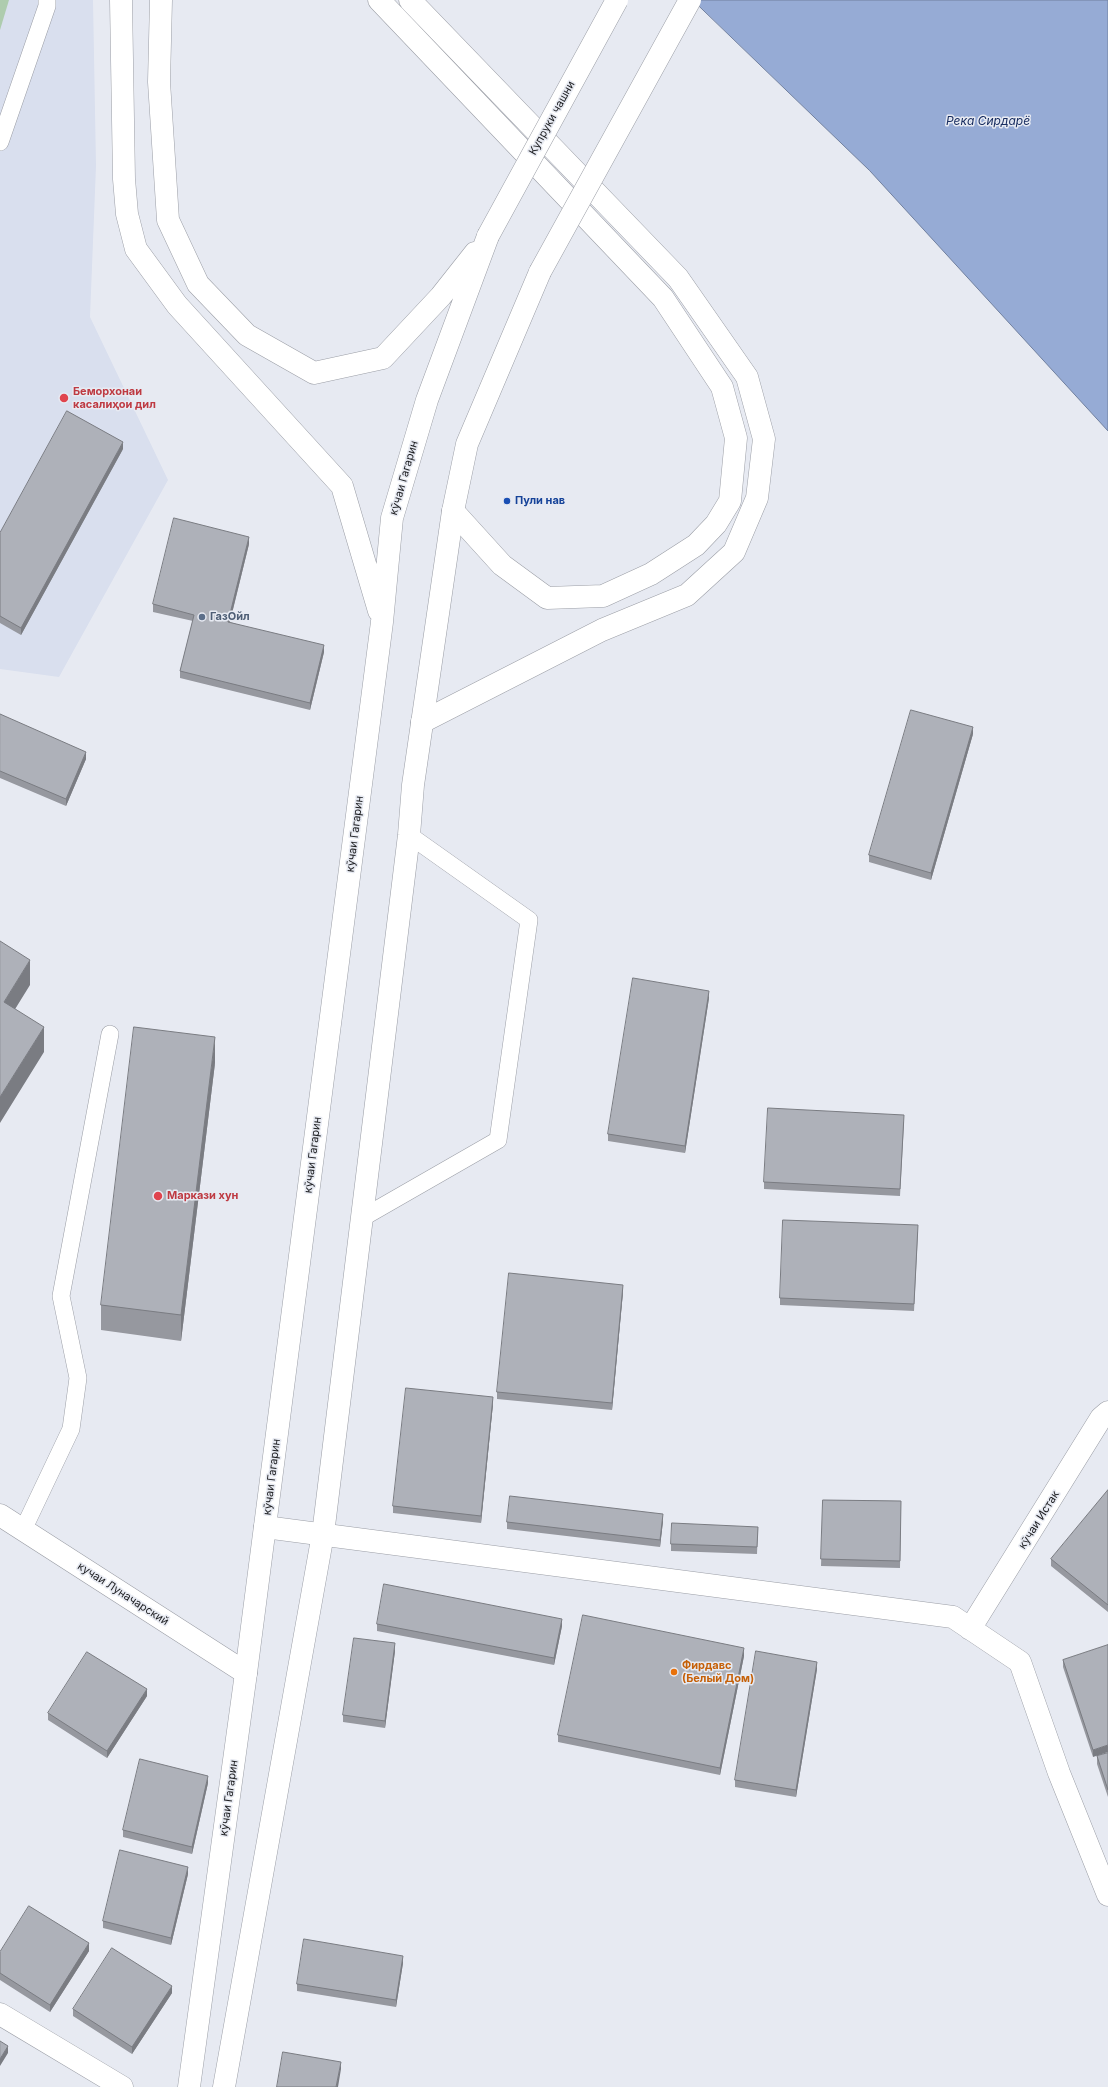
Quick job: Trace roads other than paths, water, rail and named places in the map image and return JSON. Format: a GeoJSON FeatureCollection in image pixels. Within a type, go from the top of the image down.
{"type":"FeatureCollection","features":[{"type":"Feature","properties":{"kind":"main road"},"geometry":{"type":"LineString","coordinates":[[121,0],[124,179],[127,214],[136,249],[177,305],[342,486],[382,622]]}},
{"type":"Feature","properties":{"kind":"main road"},"geometry":{"type":"LineString","coordinates":[[161,0],[159,82],[168,220],[198,284],[247,335],[314,372],[383,358],[441,296],[488,236]]}},
{"type":"Feature","properties":{"kind":"main road"},"geometry":{"type":"LineString","coordinates":[[379,0],[663,298],[722,387],[736,438],[730,501],[716,524],[696,545],[651,574],[603,596],[547,598],[502,564],[453,511]]}},
{"type":"Feature","properties":{"kind":"main road"},"geometry":{"type":"LineString","coordinates":[[410,0],[678,278],[747,376],[764,439],[757,498],[734,552],[687,595],[602,630],[422,722]]}},
{"type":"Feature","properties":{"kind":"main road","name":"Купруки чашни"},"geometry":{"type":"LineString","coordinates":[[488,236],[617,0]]}},
{"type":"Feature","properties":{"kind":"main road"},"geometry":{"type":"LineString","coordinates":[[224,2087],[323,1534],[409,835],[413,785],[453,511],[467,444],[540,272],[690,0]]}},
{"type":"Feature","properties":{"kind":"main road","name":"кӯчаи Гагарин"},"geometry":{"type":"LineString","coordinates":[[189,2087],[265,1528],[382,622],[392,518],[427,400],[488,236]]}},
{"type":"Feature","properties":{"kind":"main road","name":"кӯчаи Истак"},"geometry":{"type":"LineString","coordinates":[[970,1629],[1101,1418],[1108,1412]]}},
{"type":"Feature","properties":{"kind":"main road","name":"кучаи Луначарский"},"geometry":{"type":"LineString","coordinates":[[0,1515],[246,1673]]}},
{"type":"Feature","properties":{"kind":"main road"},"geometry":{"type":"LineString","coordinates":[[265,1528],[323,1534],[953,1617],[1020,1662],[1059,1773],[1108,1895]]}},
{"type":"Feature","properties":{"kind":"main road"},"geometry":{"type":"LineString","coordinates":[[0,2014],[122,2087]]}},
{"type":"Feature","properties":{"kind":"lane"},"geometry":{"type":"LineString","coordinates":[[0,142],[47,6],[47,0]]}},
{"type":"Feature","properties":{"kind":"lane"},"geometry":{"type":"LineString","coordinates":[[362,1218],[498,1140],[529,920],[409,835]]}},
{"type":"Feature","properties":{"kind":"lane"},"geometry":{"type":"LineString","coordinates":[[23,1530],[71,1429],[78,1378],[61,1296],[110,1034]]}},
{"type":"Feature","properties":{"kind":"water","name":"Река Сирдарё"},"geometry":{"type":"Polygon","coordinates":[[[693,0],[1108,0],[1108,431],[870,171],[693,0]]]}},
{"type":"Feature","properties":{"kind":"place","name":"Беморхонаи касалиҳои дил"},"geometry":{"type":"Point","coordinates":[64,398]}},
{"type":"Feature","properties":{"kind":"place","name":"Пули нав"},"geometry":{"type":"Point","coordinates":[507,501]}},
{"type":"Feature","properties":{"kind":"place","name":"ГазОйл"},"geometry":{"type":"Point","coordinates":[202,617]}},
{"type":"Feature","properties":{"kind":"place","name":"Маркази хун"},"geometry":{"type":"Point","coordinates":[158,1196]}},
{"type":"Feature","properties":{"kind":"place","name":"Фирдавс (Белый Дом)"},"geometry":{"type":"Point","coordinates":[674,1672]}}]}
